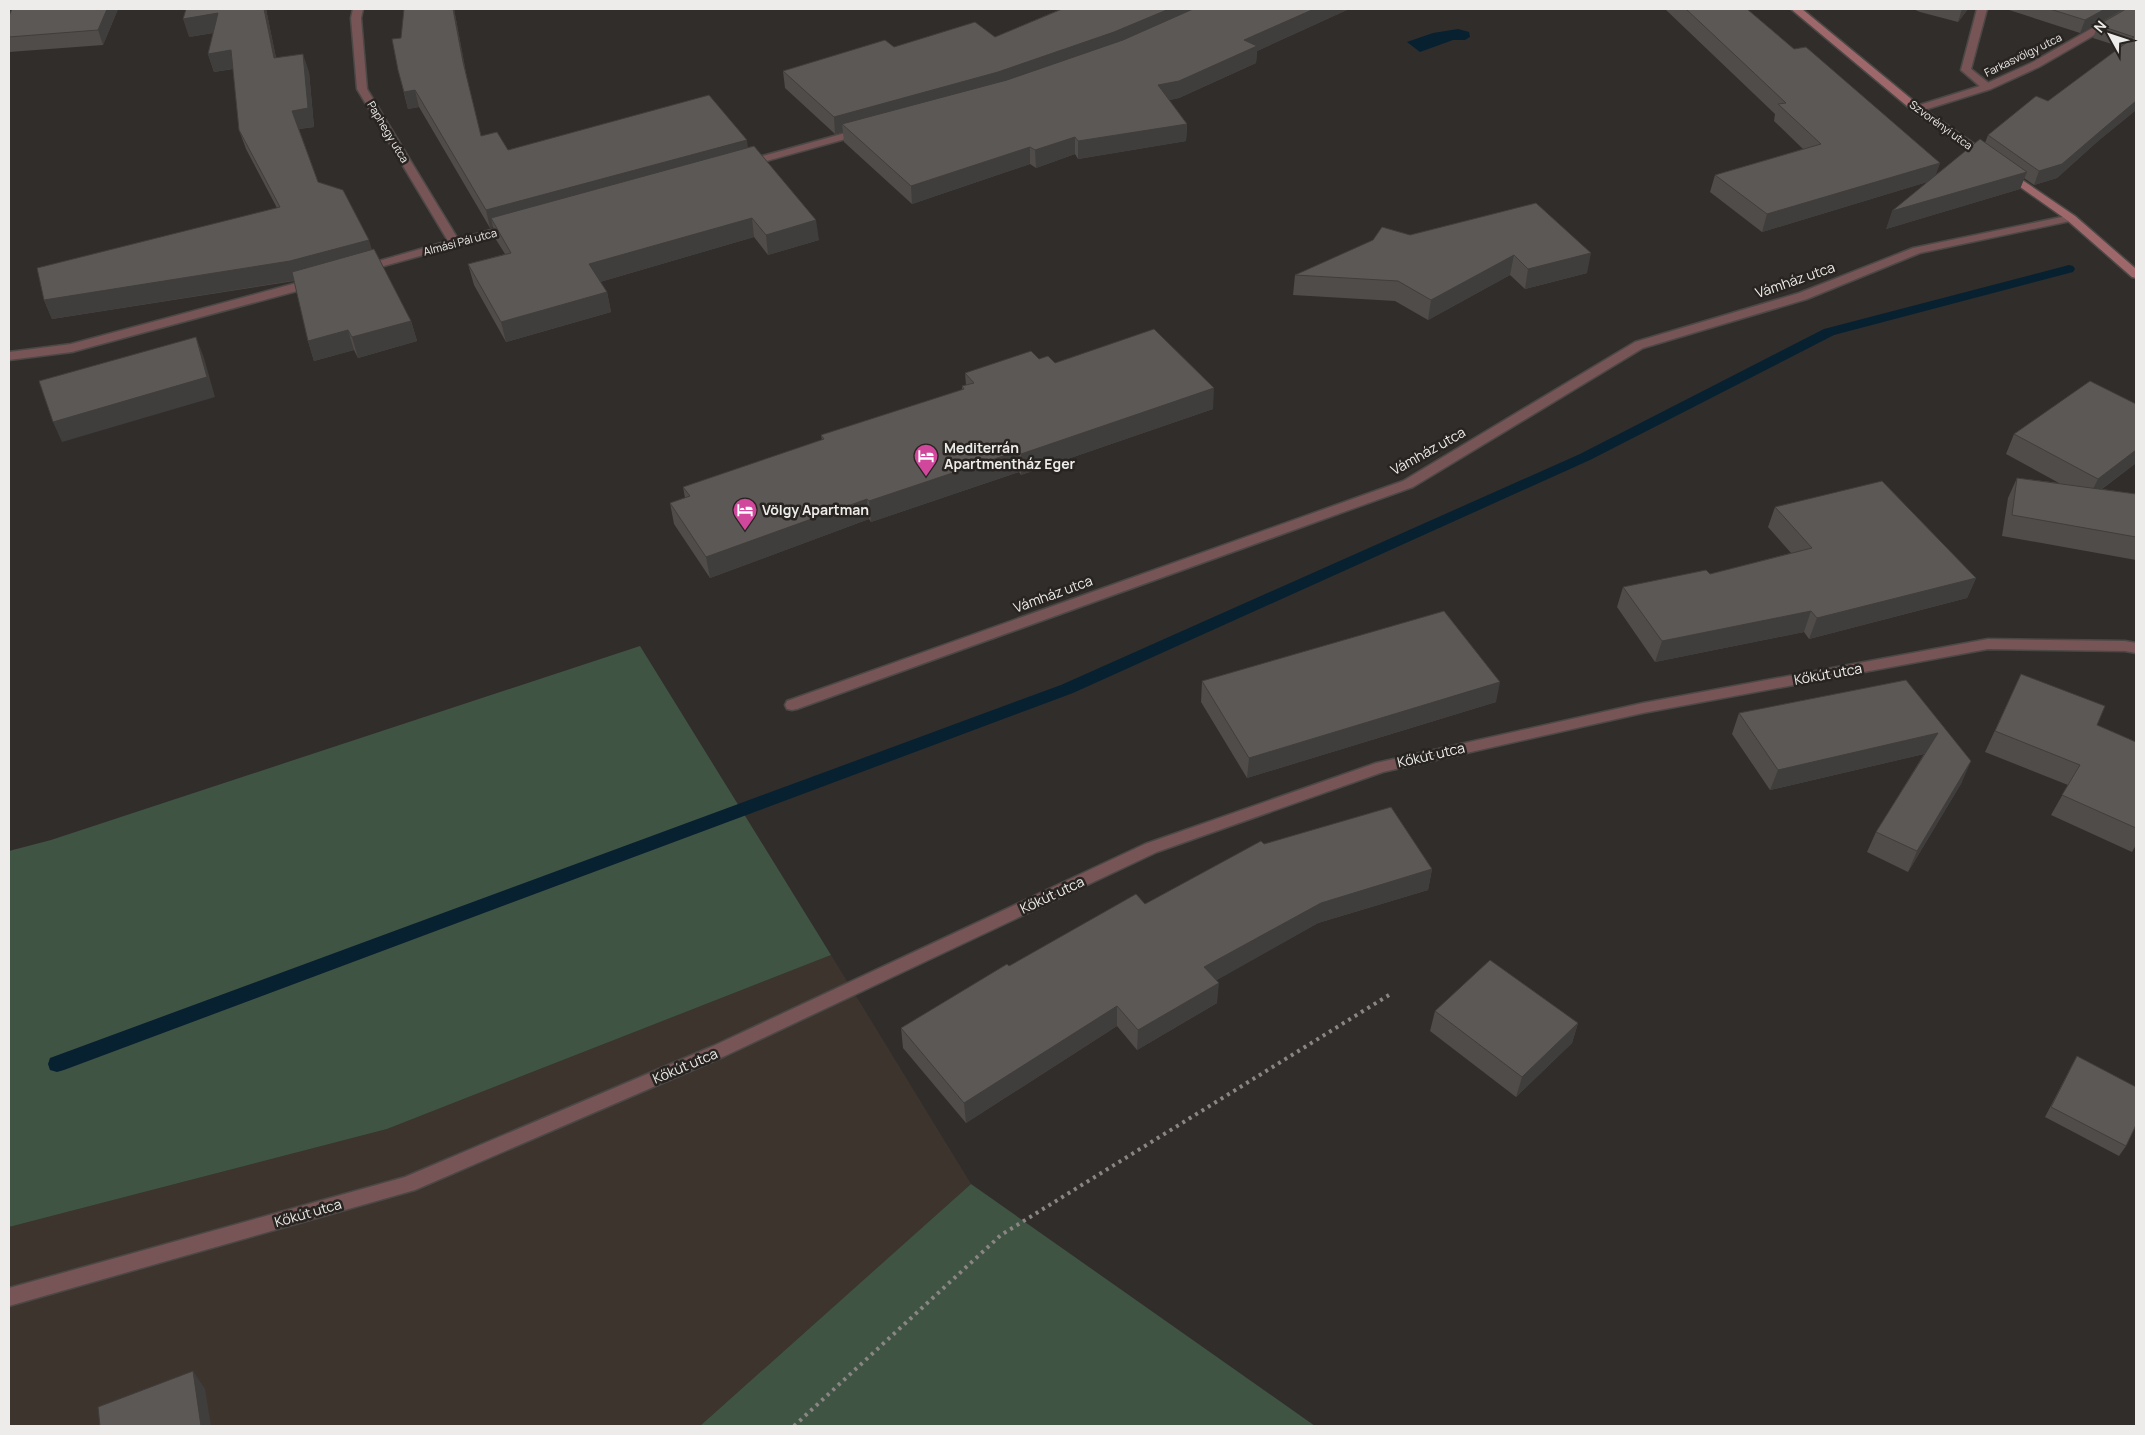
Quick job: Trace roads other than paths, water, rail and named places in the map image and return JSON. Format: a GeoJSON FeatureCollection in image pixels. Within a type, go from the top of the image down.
{"type":"FeatureCollection","features":[{"type":"Feature","properties":{"kind":"main road","name":"Szvorényi utca"},"geometry":{"type":"LineString","coordinates":[[1796,9],[1917,109],[2071,218],[2131,266],[2136,275]]}},
{"type":"Feature","properties":{"kind":"street","name":"Paphegy utca"},"geometry":{"type":"LineString","coordinates":[[358,9],[356,18],[362,89],[455,243]]}},
{"type":"Feature","properties":{"kind":"street"},"geometry":{"type":"LineString","coordinates":[[1982,9],[1966,70],[1987,87]]}},
{"type":"Feature","properties":{"kind":"street","name":"Farkasvölgy utca"},"geometry":{"type":"LineString","coordinates":[[1917,109],[1987,87],[2035,66],[2133,9]]}},
{"type":"Feature","properties":{"kind":"street"},"geometry":{"type":"LineString","coordinates":[[734,167],[878,127]]}},
{"type":"Feature","properties":{"kind":"street","name":"Vámház utca"},"geometry":{"type":"LineString","coordinates":[[792,704],[1408,484],[1639,345],[1803,296],[1917,250],[2071,218]]}},
{"type":"Feature","properties":{"kind":"street","name":"Almási Pál utca"},"geometry":{"type":"LineString","coordinates":[[350,272],[522,225]]}},
{"type":"Feature","properties":{"kind":"street"},"geometry":{"type":"LineString","coordinates":[[9,356],[72,348],[330,277]]}},
{"type":"Feature","properties":{"kind":"street","name":"Kőkút utca"},"geometry":{"type":"LineString","coordinates":[[9,1297],[408,1184],[719,1051],[1151,848],[1381,767],[1643,708],[1988,644],[2125,646],[2136,648]]}},
{"type":"Feature","properties":{"kind":"water"},"geometry":{"type":"Polygon","coordinates":[[[1458,29],[1469,32],[1470,37],[1465,40],[1453,40],[1420,52],[1407,42],[1433,33],[1458,29]]]}},
{"type":"Feature","properties":{"kind":"waterway"},"geometry":{"type":"LineString","coordinates":[[57,1064],[1067,689],[1585,457],[1829,332],[2069,269]]}},
{"type":"Feature","properties":{"kind":"place","name":"Mediterrán Apartmentház Eger"},"geometry":{"type":"Point","coordinates":[926,477]}},
{"type":"Feature","properties":{"kind":"place","name":"Völgy Apartman"},"geometry":{"type":"Point","coordinates":[745,531]}}]}
